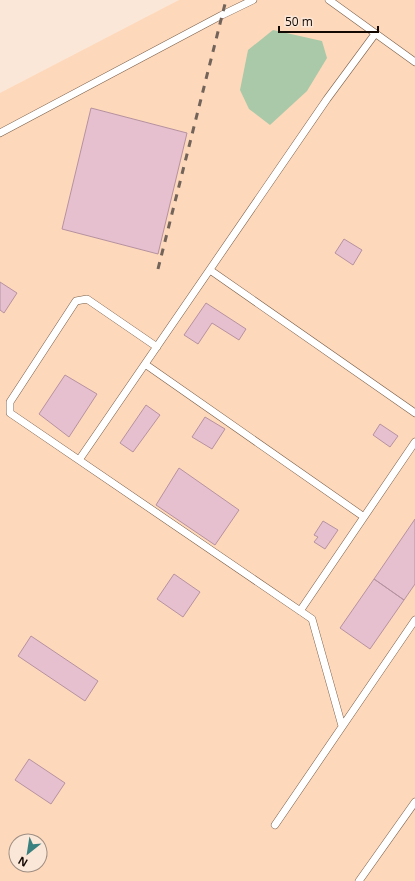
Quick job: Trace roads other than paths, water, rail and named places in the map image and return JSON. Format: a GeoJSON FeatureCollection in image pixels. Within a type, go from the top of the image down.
{"type":"FeatureCollection","features":[{"type":"Feature","properties":{"kind":"lane"},"geometry":{"type":"LineString","coordinates":[[0,133],[222,14],[253,0]]}},
{"type":"Feature","properties":{"kind":"lane"},"geometry":{"type":"LineString","coordinates":[[329,0],[415,62]]}},
{"type":"Feature","properties":{"kind":"lane"},"geometry":{"type":"LineString","coordinates":[[79,460],[327,99],[375,34]]}},
{"type":"Feature","properties":{"kind":"lane"},"geometry":{"type":"LineString","coordinates":[[210,270],[415,413]]}},
{"type":"Feature","properties":{"kind":"lane"},"geometry":{"type":"LineString","coordinates":[[157,347],[87,299],[76,301],[10,402],[10,413],[312,619],[342,726]]}},
{"type":"Feature","properties":{"kind":"lane"},"geometry":{"type":"LineString","coordinates":[[145,364],[364,517]]}},
{"type":"Feature","properties":{"kind":"lane"},"geometry":{"type":"LineString","coordinates":[[300,610],[415,442]]}},
{"type":"Feature","properties":{"kind":"lane"},"geometry":{"type":"LineString","coordinates":[[275,825],[415,620]]}},
{"type":"Feature","properties":{"kind":"lane"},"geometry":{"type":"LineString","coordinates":[[359,881],[415,802]]}},
{"type":"Feature","properties":{"kind":"railway"},"geometry":{"type":"LineString","coordinates":[[158,269],[226,0]]}}]}
